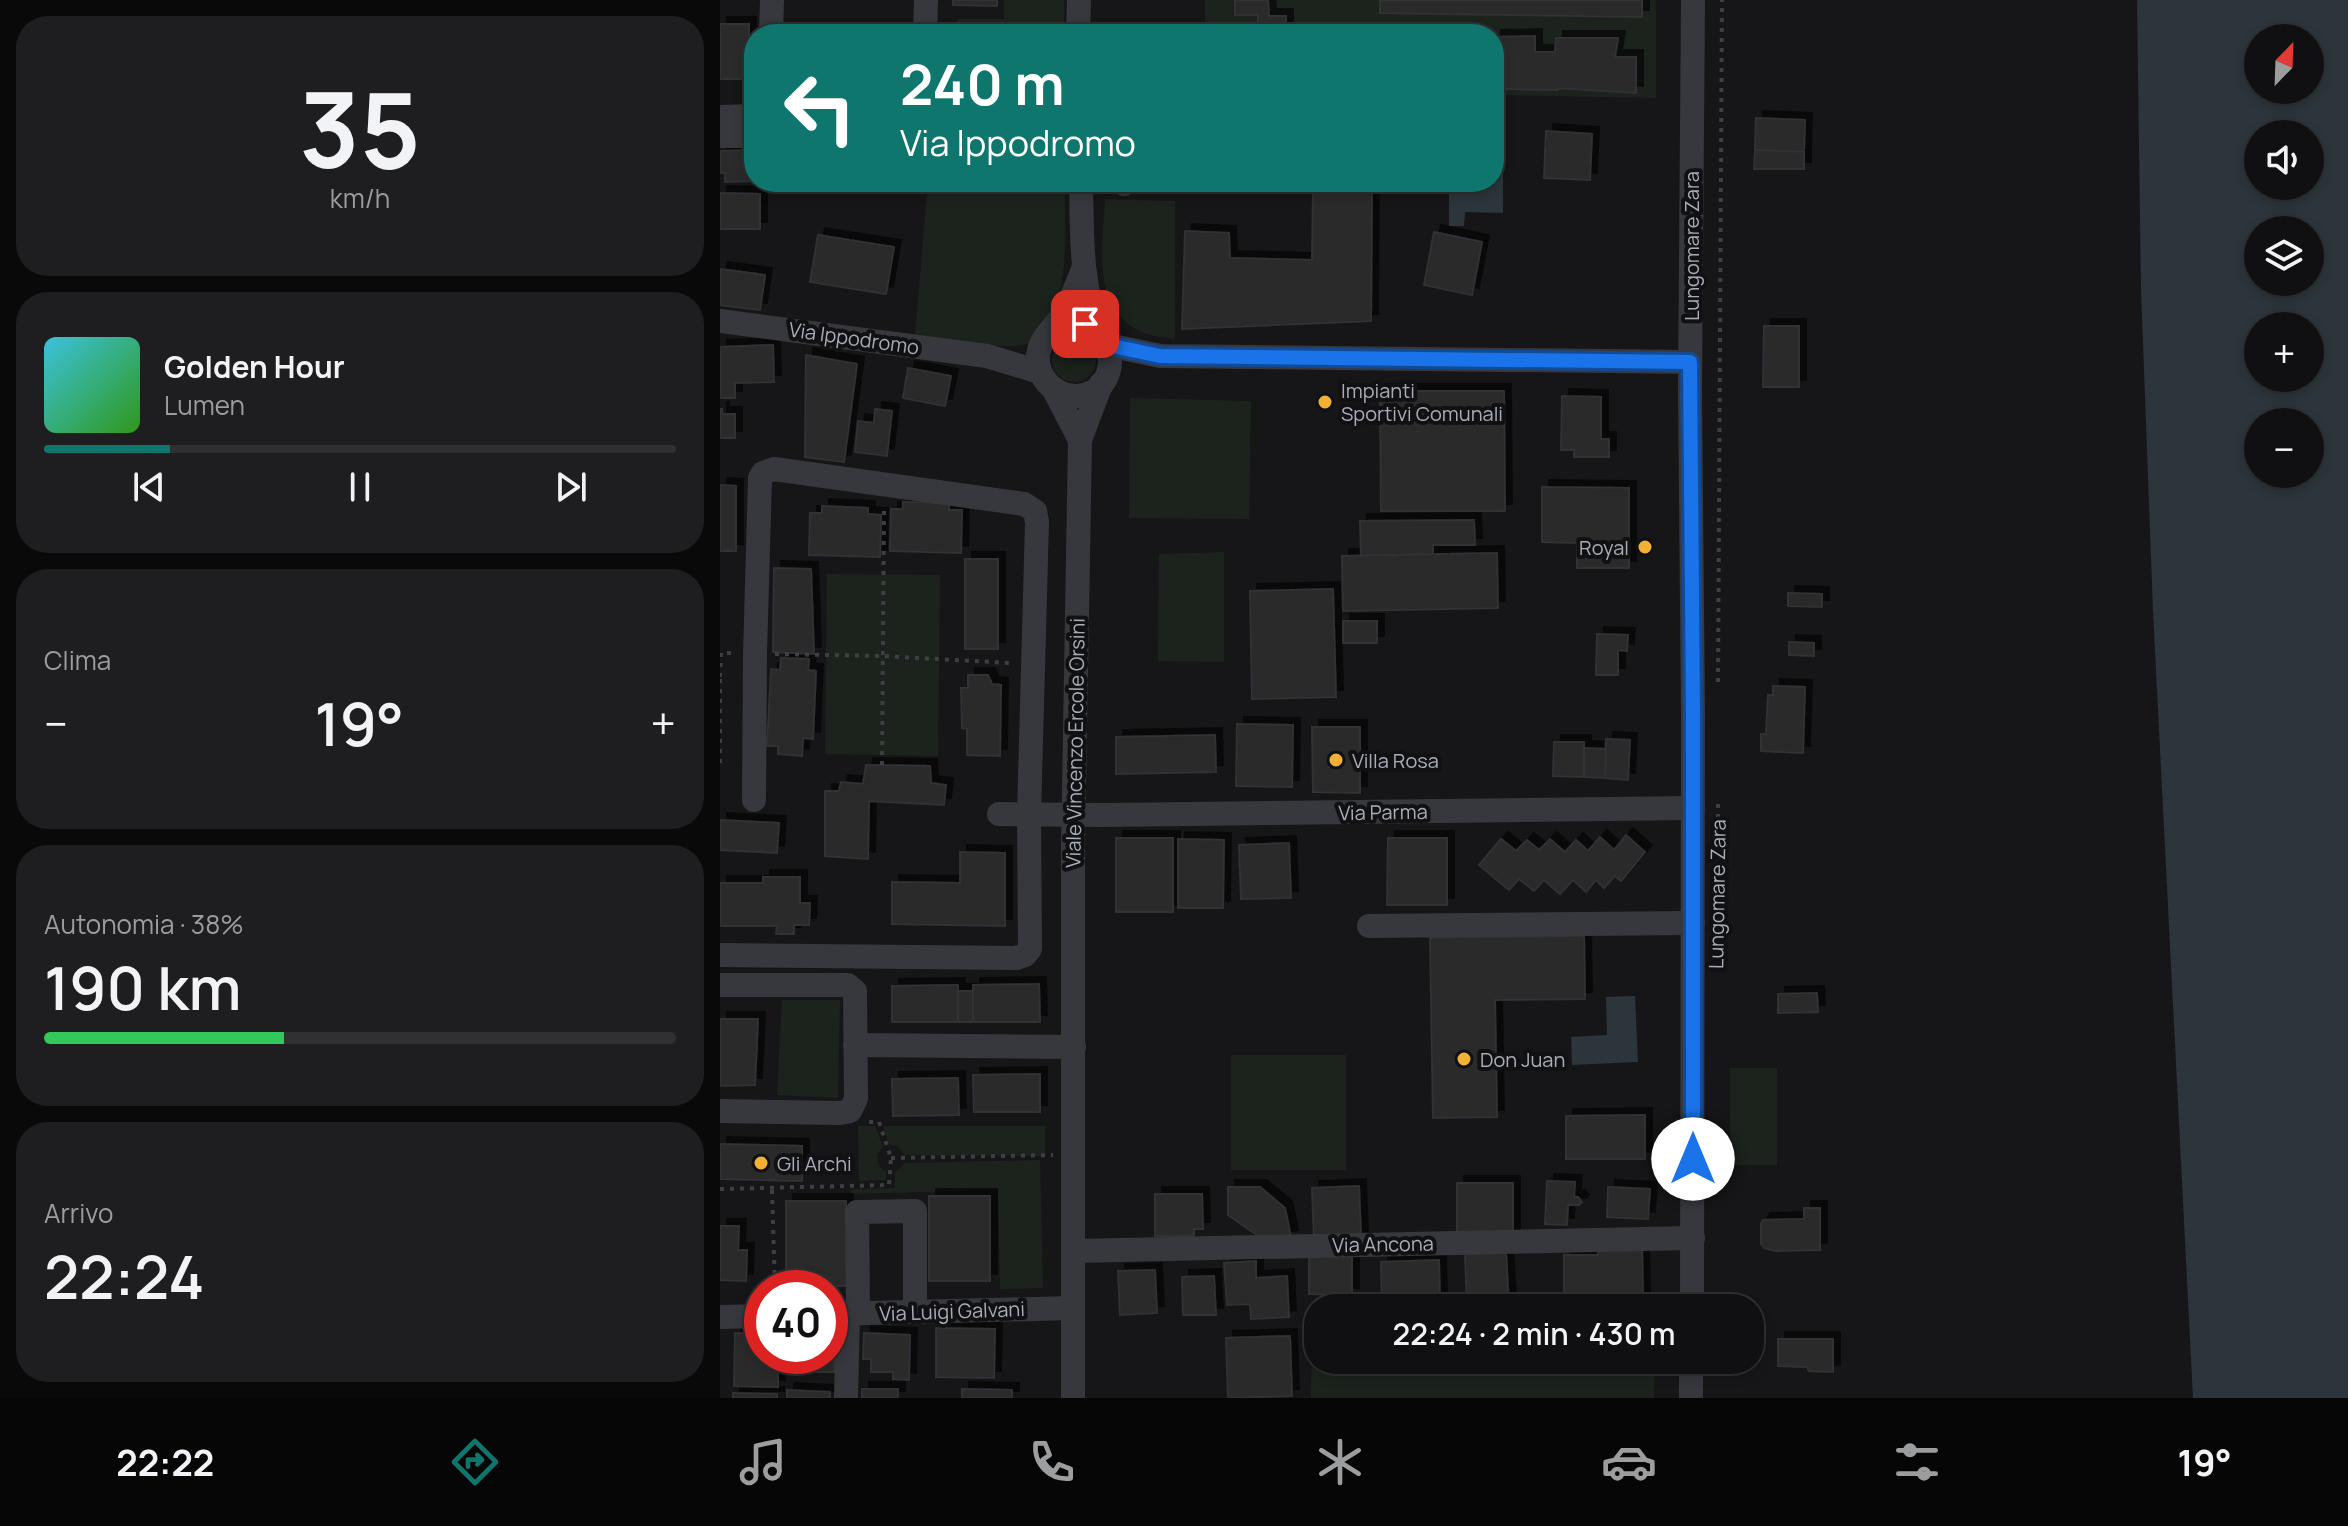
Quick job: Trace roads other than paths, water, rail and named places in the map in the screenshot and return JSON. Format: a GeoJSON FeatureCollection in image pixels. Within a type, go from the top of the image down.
{"type":"FeatureCollection","features":[{"type":"Feature","properties":{"kind":"street"},"geometry":{"type":"LineString","coordinates":[[771,24],[772,0]]}},
{"type":"Feature","properties":{"kind":"street"},"geometry":{"type":"LineString","coordinates":[[925,24],[926,0]]}},
{"type":"Feature","properties":{"kind":"street"},"geometry":{"type":"LineString","coordinates":[[1078,24],[1079,0]]}},
{"type":"Feature","properties":{"kind":"street","name":"Lungomare Zara"},"geometry":{"type":"LineString","coordinates":[[1692,1294],[1690,362],[1693,0]]}},
{"type":"Feature","properties":{"kind":"street"},"geometry":{"type":"LineString","coordinates":[[720,117],[744,116]]}},
{"type":"Feature","properties":{"kind":"street"},"geometry":{"type":"LineString","coordinates":[[720,136],[744,136]]}},
{"type":"Feature","properties":{"kind":"street"},"geometry":{"type":"LineString","coordinates":[[1080,440],[1111,366],[1104,339],[1090,308],[1083,269],[1081,192]]}},
{"type":"Feature","properties":{"kind":"street"},"geometry":{"type":"LineString","coordinates":[[1080,440],[1046,360],[1083,269]]}},
{"type":"Feature","properties":{"kind":"street","name":"Via Ippodromo"},"geometry":{"type":"LineString","coordinates":[[720,321],[987,356],[1046,360]]}},
{"type":"Feature","properties":{"kind":"street","name":"Via Ippodromo"},"geometry":{"type":"LineString","coordinates":[[1046,360],[1063,325],[1073,323],[1085,324],[1104,339],[1160,356]]}},
{"type":"Feature","properties":{"kind":"street","name":"Via Ippodromo"},"geometry":{"type":"LineString","coordinates":[[1046,360],[1063,394],[1083,395],[1134,363],[1160,356],[1690,362]]}},
{"type":"Feature","properties":{"kind":"street","name":"Viale Vincenzo Ercole Orsini"},"geometry":{"type":"LineString","coordinates":[[1073,1398],[1074,815],[1080,440]]}},
{"type":"Feature","properties":{"kind":"street"},"geometry":{"type":"LineString","coordinates":[[720,955],[1016,958],[1030,949],[1029,815],[1035,511],[1024,504],[774,469],[763,473],[760,478],[755,654],[754,800]]}},
{"type":"Feature","properties":{"kind":"street","name":"Via Parma"},"geometry":{"type":"LineString","coordinates":[[999,814],[1693,808]]}},
{"type":"Feature","properties":{"kind":"street"},"geometry":{"type":"LineString","coordinates":[[1369,926],[1693,923]]}},
{"type":"Feature","properties":{"kind":"street"},"geometry":{"type":"LineString","coordinates":[[720,985],[848,985],[855,991],[856,1099],[850,1111],[840,1113],[720,1111]]}},
{"type":"Feature","properties":{"kind":"street"},"geometry":{"type":"LineString","coordinates":[[855,1045],[1074,1047]]}},
{"type":"Feature","properties":{"kind":"street"},"geometry":{"type":"LineString","coordinates":[[848,1288],[857,1212],[915,1211],[915,1312]]}},
{"type":"Feature","properties":{"kind":"street","name":"Via Ancona"},"geometry":{"type":"LineString","coordinates":[[1074,1251],[1693,1238]]}},
{"type":"Feature","properties":{"kind":"street","name":"Via Luigi Galvani"},"geometry":{"type":"LineString","coordinates":[[848,1314],[1073,1308]]}},
{"type":"Feature","properties":{"kind":"street"},"geometry":{"type":"LineString","coordinates":[[720,1317],[744,1316]]}},
{"type":"Feature","properties":{"kind":"street"},"geometry":{"type":"LineString","coordinates":[[846,1374],[846,1398]]}},
{"type":"Feature","properties":{"kind":"street"},"geometry":{"type":"LineString","coordinates":[[1691,1374],[1691,1398]]}},
{"type":"Feature","properties":{"kind":"place","name":"Impianti Sportivi Comunali"},"geometry":{"type":"Point","coordinates":[1325,402]}},
{"type":"Feature","properties":{"kind":"place","name":"Royal"},"geometry":{"type":"Point","coordinates":[1645,547]}},
{"type":"Feature","properties":{"kind":"place","name":"Villa Rosa"},"geometry":{"type":"Point","coordinates":[1336,760]}},
{"type":"Feature","properties":{"kind":"place","name":"Don Juan"},"geometry":{"type":"Point","coordinates":[1464,1059]}},
{"type":"Feature","properties":{"kind":"place","name":"Gli Archi"},"geometry":{"type":"Point","coordinates":[761,1163]}}]}
